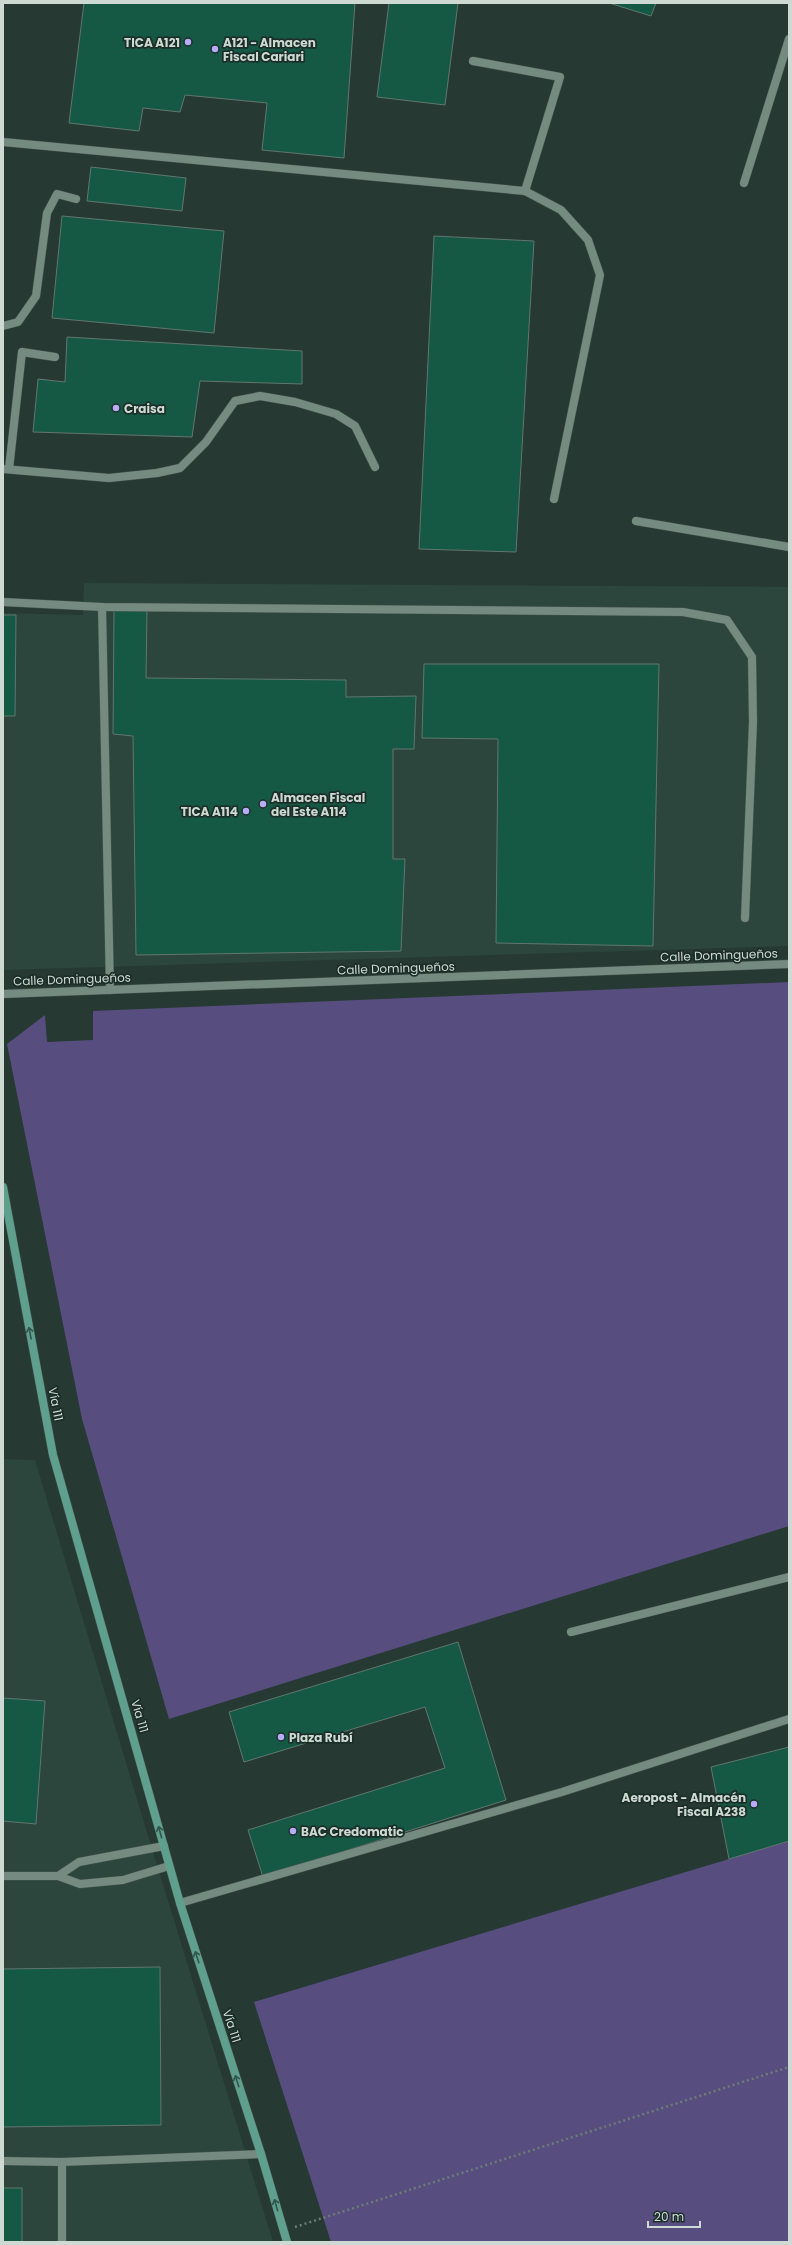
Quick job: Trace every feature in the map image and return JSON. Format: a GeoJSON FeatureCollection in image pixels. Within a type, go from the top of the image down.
{"type":"FeatureCollection","features":[{"type":"Feature","properties":{"kind":"main road","name":"Vía 111"},"geometry":{"type":"LineString","coordinates":[[3,1187],[53,1455],[180,1903],[261,2154],[287,2242]]}},
{"type":"Feature","properties":{"kind":"street"},"geometry":{"type":"LineString","coordinates":[[744,183],[789,39]]}},
{"type":"Feature","properties":{"kind":"street"},"geometry":{"type":"LineString","coordinates":[[473,61],[560,77],[525,191]]}},
{"type":"Feature","properties":{"kind":"street"},"geometry":{"type":"LineString","coordinates":[[3,142],[525,191],[561,210],[588,240],[600,274],[554,499]]}},
{"type":"Feature","properties":{"kind":"street"},"geometry":{"type":"LineString","coordinates":[[3,326],[18,322],[36,296],[47,213],[57,194],[76,198]]}},
{"type":"Feature","properties":{"kind":"street"},"geometry":{"type":"LineString","coordinates":[[55,357],[22,352],[6,469],[109,478],[157,473],[180,468],[206,442],[235,401],[260,396],[295,402],[336,414],[355,426],[375,466]]}},
{"type":"Feature","properties":{"kind":"street"},"geometry":{"type":"LineString","coordinates":[[636,521],[789,547]]}},
{"type":"Feature","properties":{"kind":"street"},"geometry":{"type":"LineString","coordinates":[[3,602],[102,606],[683,612],[727,620],[752,657],[753,722],[745,918]]}},
{"type":"Feature","properties":{"kind":"street"},"geometry":{"type":"LineString","coordinates":[[102,606],[110,990]]}},
{"type":"Feature","properties":{"kind":"street","name":"Calle Domingueños"},"geometry":{"type":"LineString","coordinates":[[3,994],[789,964]]}},
{"type":"Feature","properties":{"kind":"street"},"geometry":{"type":"LineString","coordinates":[[570,1632],[789,1577]]}},
{"type":"Feature","properties":{"kind":"street"},"geometry":{"type":"LineString","coordinates":[[180,1903],[562,1792],[789,1719]]}},
{"type":"Feature","properties":{"kind":"street"},"geometry":{"type":"LineString","coordinates":[[58,1876],[79,1862],[164,1846]]}},
{"type":"Feature","properties":{"kind":"street"},"geometry":{"type":"LineString","coordinates":[[3,1876],[58,1876],[80,1884],[123,1880],[169,1866]]}},
{"type":"Feature","properties":{"kind":"street"},"geometry":{"type":"LineString","coordinates":[[3,2161],[62,2162],[261,2154]]}},
{"type":"Feature","properties":{"kind":"street"},"geometry":{"type":"LineString","coordinates":[[62,2162],[62,2242]]}},
{"type":"Feature","properties":{"kind":"path"},"geometry":{"type":"LineString","coordinates":[[284,2231],[789,2067]]}},
{"type":"Feature","properties":{"kind":"shaded area"},"geometry":{"type":"Polygon","coordinates":[[[84,583],[789,587],[789,946],[3,970],[3,613],[83,615],[84,583]]]}},
{"type":"Feature","properties":{"kind":"shaded area"},"geometry":{"type":"Polygon","coordinates":[[[789,982],[789,1526],[169,1719],[82,1419],[7,1044],[45,1015],[47,1042],[93,1040],[93,1011],[789,982]]]}},
{"type":"Feature","properties":{"kind":"shaded area"},"geometry":{"type":"Polygon","coordinates":[[[3,1459],[35,1460],[149,1839],[273,2242],[3,2242],[3,1459]]]}},
{"type":"Feature","properties":{"kind":"shaded area"},"geometry":{"type":"Polygon","coordinates":[[[789,1841],[789,2242],[331,2242],[254,2002],[789,1841]]]}},
{"type":"Feature","properties":{"kind":"building","name":"A121 - Almacen Fiscal Cariari"},"geometry":{"type":"Polygon","coordinates":[[[84,3],[355,3],[344,158],[262,150],[267,103],[185,95],[180,112],[143,108],[139,131],[69,123],[84,3]]]}},
{"type":"Feature","properties":{"kind":"building"},"geometry":{"type":"Polygon","coordinates":[[[389,3],[458,3],[445,105],[377,97],[389,3]]]}},
{"type":"Feature","properties":{"kind":"building"},"geometry":{"type":"Polygon","coordinates":[[[609,3],[656,3],[651,16],[609,3]]]}},
{"type":"Feature","properties":{"kind":"building"},"geometry":{"type":"Polygon","coordinates":[[[91,167],[186,178],[182,211],[87,201],[91,167]]]}},
{"type":"Feature","properties":{"kind":"building"},"geometry":{"type":"Polygon","coordinates":[[[62,216],[224,231],[214,333],[52,318],[62,216]]]}},
{"type":"Feature","properties":{"kind":"building"},"geometry":{"type":"Polygon","coordinates":[[[434,236],[534,241],[516,552],[419,549],[434,236]]]}},
{"type":"Feature","properties":{"kind":"building","name":"Craisa"},"geometry":{"type":"Polygon","coordinates":[[[67,337],[302,351],[302,384],[200,381],[192,437],[33,432],[38,379],[65,382],[67,337]]]}},
{"type":"Feature","properties":{"kind":"building","name":"Almacen Fiscal del Este A114"},"geometry":{"type":"Polygon","coordinates":[[[114,610],[147,610],[146,678],[346,680],[346,697],[416,696],[414,749],[393,749],[393,859],[405,859],[401,951],[136,955],[133,736],[113,734],[114,610]]]}},
{"type":"Feature","properties":{"kind":"building"},"geometry":{"type":"Polygon","coordinates":[[[3,615],[16,615],[15,716],[3,716],[3,615]]]}},
{"type":"Feature","properties":{"kind":"building"},"geometry":{"type":"Polygon","coordinates":[[[424,664],[659,664],[653,946],[496,943],[498,739],[422,738],[424,664]]]}},
{"type":"Feature","properties":{"kind":"building","name":"Plaza Rubí"},"geometry":{"type":"Polygon","coordinates":[[[458,1642],[506,1800],[263,1877],[248,1830],[445,1768],[425,1707],[244,1762],[229,1712],[458,1642]]]}},
{"type":"Feature","properties":{"kind":"building"},"geometry":{"type":"Polygon","coordinates":[[[3,1698],[45,1701],[36,1824],[3,1821],[3,1698]]]}},
{"type":"Feature","properties":{"kind":"building","name":"Aeropost - Almacén Fiscal A238"},"geometry":{"type":"Polygon","coordinates":[[[789,1747],[789,1841],[729,1859],[711,1767],[789,1747]]]}},
{"type":"Feature","properties":{"kind":"building"},"geometry":{"type":"Polygon","coordinates":[[[160,1967],[161,2125],[3,2127],[3,1969],[160,1967]]]}},
{"type":"Feature","properties":{"kind":"building"},"geometry":{"type":"Polygon","coordinates":[[[3,2188],[22,2188],[22,2242],[3,2242],[3,2188]]]}},
{"type":"Feature","properties":{"kind":"place","name":"TICA A121"},"geometry":{"type":"Point","coordinates":[188,42]}},
{"type":"Feature","properties":{"kind":"place","name":"A121 - Almacen Fiscal Cariari"},"geometry":{"type":"Point","coordinates":[215,49]}},
{"type":"Feature","properties":{"kind":"place","name":"Craisa"},"geometry":{"type":"Point","coordinates":[116,408]}},
{"type":"Feature","properties":{"kind":"place","name":"Almacen Fiscal del Este A114"},"geometry":{"type":"Point","coordinates":[263,804]}},
{"type":"Feature","properties":{"kind":"place","name":"TICA A114"},"geometry":{"type":"Point","coordinates":[246,811]}},
{"type":"Feature","properties":{"kind":"place","name":"Plaza Rubí"},"geometry":{"type":"Point","coordinates":[281,1737]}},
{"type":"Feature","properties":{"kind":"place","name":"Aeropost - Almacén Fiscal A238"},"geometry":{"type":"Point","coordinates":[754,1804]}},
{"type":"Feature","properties":{"kind":"place","name":"BAC Credomatic"},"geometry":{"type":"Point","coordinates":[293,1831]}}]}
